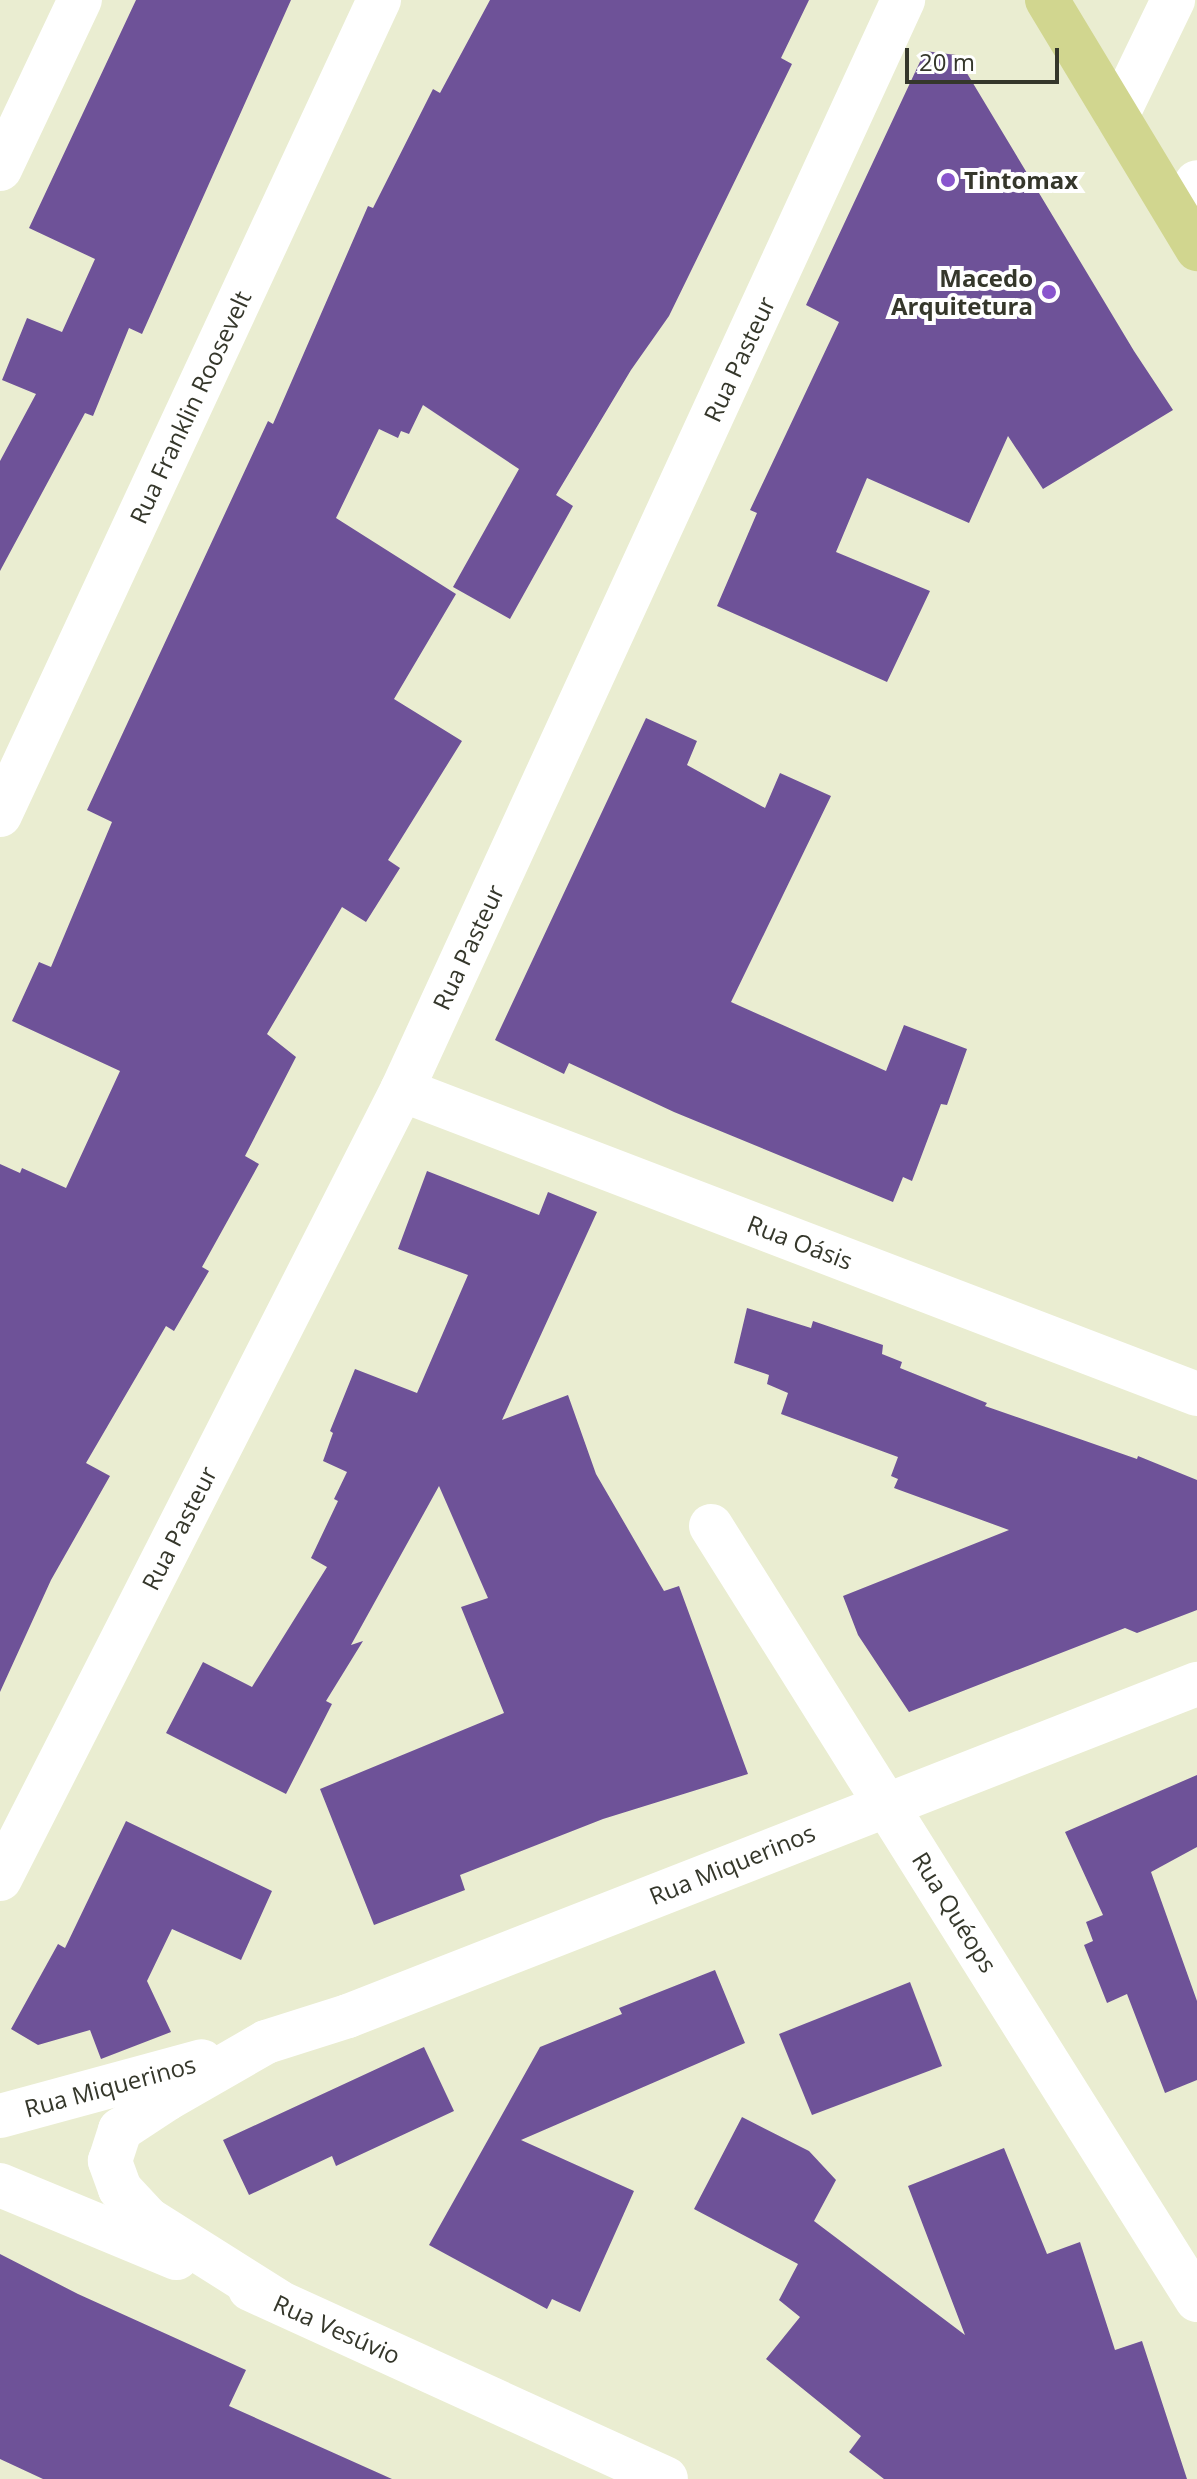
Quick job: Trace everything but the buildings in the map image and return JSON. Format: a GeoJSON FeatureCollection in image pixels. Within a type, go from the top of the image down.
{"type":"FeatureCollection","features":[{"type":"Feature","properties":{"kind":"main road"},"geometry":{"type":"LineString","coordinates":[[1047,0],[1117,116],[1190,215]]}},
{"type":"Feature","properties":{"kind":"street"},"geometry":{"type":"LineString","coordinates":[[0,169],[80,0]]}},
{"type":"Feature","properties":{"kind":"street","name":"Rua Franklin Roosevelt"},"geometry":{"type":"LineString","coordinates":[[0,815],[379,0]]}},
{"type":"Feature","properties":{"kind":"street","name":"Rua Pasteur"},"geometry":{"type":"LineString","coordinates":[[0,1879],[402,1090],[903,0]]}},
{"type":"Feature","properties":{"kind":"street"},"geometry":{"type":"LineString","coordinates":[[1117,116],[1173,0]]}},
{"type":"Feature","properties":{"kind":"street","name":"Rua Oásis"},"geometry":{"type":"LineString","coordinates":[[402,1090],[1197,1394]]}},
{"type":"Feature","properties":{"kind":"street","name":"Rua Quéops"},"geometry":{"type":"LineString","coordinates":[[711,1526],[888,1803],[1197,2300]]}},
{"type":"Feature","properties":{"kind":"street","name":"Rua Miquerinos"},"geometry":{"type":"LineString","coordinates":[[0,2116],[348,2016],[1197,1684]]}},
{"type":"Feature","properties":{"kind":"street","name":"Rua Miquerinos"},"geometry":{"type":"LineString","coordinates":[[266,2042],[120,2130],[110,2161],[120,2189],[148,2219],[278,2301]]}},
{"type":"Feature","properties":{"kind":"street","name":"Rua Vesúvio"},"geometry":{"type":"LineString","coordinates":[[2,2185],[278,2301],[666,2479]]}},
{"type":"Feature","properties":{"kind":"place","name":"Tintomax"},"geometry":{"type":"Point","coordinates":[948,180]}},
{"type":"Feature","properties":{"kind":"place","name":"Macedo Arquitetura"},"geometry":{"type":"Point","coordinates":[1049,292]}}]}
